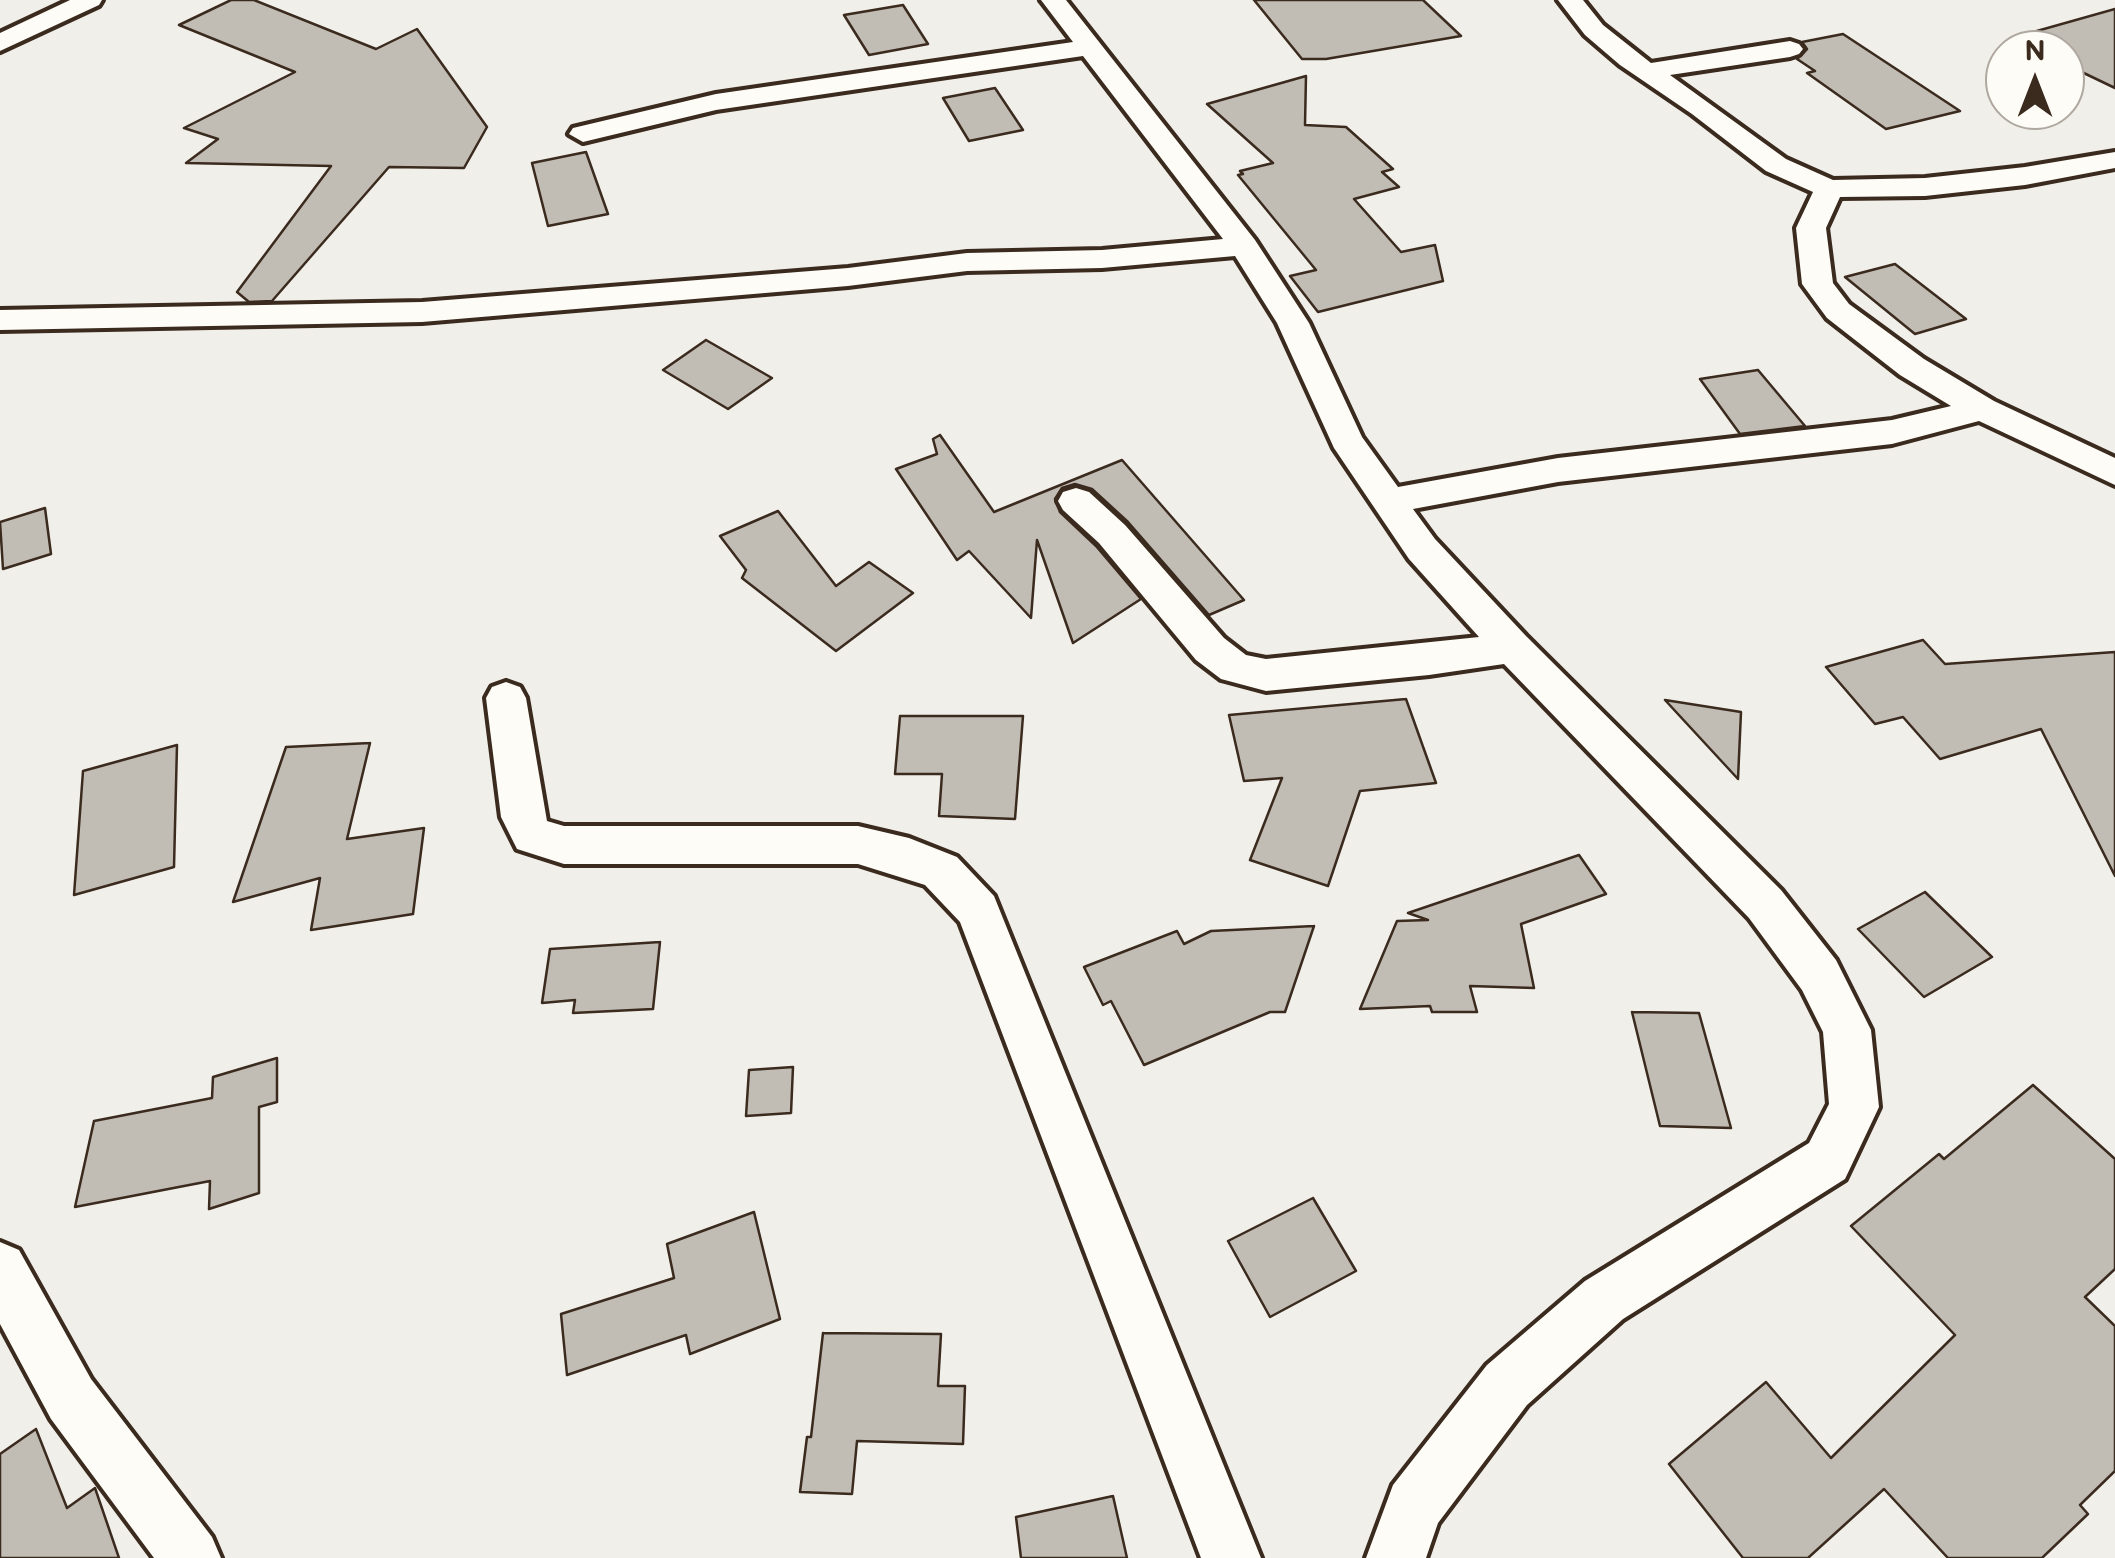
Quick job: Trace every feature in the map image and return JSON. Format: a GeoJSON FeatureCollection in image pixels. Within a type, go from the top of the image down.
{"type":"FeatureCollection","features":[{"type":"Feature","properties":{"kind":"street"},"geometry":{"type":"LineString","coordinates":[[0,43],[90,0]]}},
{"type":"Feature","properties":{"kind":"street"},"geometry":{"type":"LineString","coordinates":[[1054,0],[1244,246],[1293,324],[1346,440],[1422,549],[1468,594],[1512,647],[1765,904],[1819,975],[1847,1030],[1854,1107],[1827,1160],[1604,1300],[1507,1385],[1414,1506],[1396,1558]]}},
{"type":"Feature","properties":{"kind":"street"},"geometry":{"type":"LineString","coordinates":[[1570,0],[1594,30],[1647,71],[1776,165],[1829,189],[1925,187],[2026,176],[2115,160]]}},
{"type":"Feature","properties":{"kind":"street"},"geometry":{"type":"LineString","coordinates":[[583,134],[716,102],[1088,48]]}},
{"type":"Feature","properties":{"kind":"street"},"geometry":{"type":"LineString","coordinates":[[1647,71],[1790,49]]}},
{"type":"Feature","properties":{"kind":"street"},"geometry":{"type":"LineString","coordinates":[[1829,189],[1811,228],[1818,284],[1838,312],[1862,332],[1982,409],[2115,473]]}},
{"type":"Feature","properties":{"kind":"street"},"geometry":{"type":"LineString","coordinates":[[0,320],[422,312],[848,278],[967,262],[1102,259],[1244,246]]}},
{"type":"Feature","properties":{"kind":"street"},"geometry":{"type":"LineString","coordinates":[[1388,502],[1558,470],[1892,432],[1982,409]]}},
{"type":"Feature","properties":{"kind":"street"},"geometry":{"type":"LineString","coordinates":[[1076,501],[1112,534],[1210,649],[1234,668],[1266,675],[1413,662],[1512,647]]}},
{"type":"Feature","properties":{"kind":"street"},"geometry":{"type":"LineString","coordinates":[[506,698],[514,773],[532,836],[564,845],[858,845],[908,857],[941,871],[978,910],[1231,1558]]}},
{"type":"Feature","properties":{"kind":"street"},"geometry":{"type":"LineString","coordinates":[[0,1269],[72,1400],[192,1558]]}},
{"type":"Feature","properties":{"kind":"building"},"geometry":{"type":"Polygon","coordinates":[[[231,0],[254,0],[376,49],[417,29],[487,127],[464,168],[389,167],[272,301],[249,302],[237,292],[331,166],[186,163],[218,139],[184,128],[295,72],[179,25],[231,0]]]}},
{"type":"Feature","properties":{"kind":"building"},"geometry":{"type":"Polygon","coordinates":[[[1254,0],[1423,0],[1461,36],[1326,59],[1302,59],[1254,0]]]}},
{"type":"Feature","properties":{"kind":"building"},"geometry":{"type":"Polygon","coordinates":[[[903,5],[928,44],[869,55],[844,15],[903,5]]]}},
{"type":"Feature","properties":{"kind":"building"},"geometry":{"type":"Polygon","coordinates":[[[2115,9],[2115,88],[2085,74],[2085,30],[2040,30],[2115,9]]]}},
{"type":"Feature","properties":{"kind":"building"},"geometry":{"type":"Polygon","coordinates":[[[1843,34],[1960,111],[1886,129],[1807,73],[1815,71],[1797,59],[1807,49],[1802,42],[1843,34]]]}},
{"type":"Feature","properties":{"kind":"building"},"geometry":{"type":"Polygon","coordinates":[[[1306,76],[1305,125],[1346,127],[1393,169],[1382,172],[1399,187],[1354,199],[1401,252],[1435,245],[1443,281],[1318,312],[1290,276],[1316,270],[1238,175],[1243,174],[1240,171],[1273,163],[1207,104],[1306,76]]]}},
{"type":"Feature","properties":{"kind":"building"},"geometry":{"type":"Polygon","coordinates":[[[995,88],[1023,130],[969,141],[943,98],[995,88]]]}},
{"type":"Feature","properties":{"kind":"building"},"geometry":{"type":"Polygon","coordinates":[[[586,152],[608,214],[548,226],[532,163],[586,152]]]}},
{"type":"Feature","properties":{"kind":"building"},"geometry":{"type":"Polygon","coordinates":[[[1895,264],[1966,319],[1915,334],[1845,277],[1895,264]]]}},
{"type":"Feature","properties":{"kind":"building"},"geometry":{"type":"Polygon","coordinates":[[[706,340],[772,378],[728,409],[663,370],[706,340]]]}},
{"type":"Feature","properties":{"kind":"building"},"geometry":{"type":"Polygon","coordinates":[[[1758,370],[1805,426],[1740,434],[1700,379],[1758,370]]]}},
{"type":"Feature","properties":{"kind":"building"},"geometry":{"type":"Polygon","coordinates":[[[940,435],[994,512],[1122,460],[1244,600],[1209,615],[1128,522],[1092,489],[1075,484],[1062,488],[1055,499],[1060,512],[1096,546],[1141,599],[1073,643],[1037,540],[1031,618],[969,551],[957,560],[896,469],[937,454],[933,439],[940,435]]]}},
{"type":"Feature","properties":{"kind":"building"},"geometry":{"type":"Polygon","coordinates":[[[45,508],[51,554],[3,569],[0,522],[45,508]]]}},
{"type":"Feature","properties":{"kind":"building"},"geometry":{"type":"Polygon","coordinates":[[[778,511],[836,586],[869,562],[913,593],[836,651],[742,578],[746,570],[720,536],[778,511]]]}},
{"type":"Feature","properties":{"kind":"building"},"geometry":{"type":"Polygon","coordinates":[[[1923,640],[1945,664],[2115,652],[2115,876],[2041,729],[1940,759],[1903,717],[1875,724],[1826,667],[1923,640]]]}},
{"type":"Feature","properties":{"kind":"building"},"geometry":{"type":"Polygon","coordinates":[[[1406,699],[1436,783],[1360,791],[1328,886],[1250,860],[1282,778],[1244,781],[1229,715],[1406,699]]]}},
{"type":"Feature","properties":{"kind":"building"},"geometry":{"type":"Polygon","coordinates":[[[1665,700],[1741,712],[1738,779],[1665,700]]]}},
{"type":"Feature","properties":{"kind":"building"},"geometry":{"type":"Polygon","coordinates":[[[900,716],[1023,716],[1015,819],[939,816],[942,774],[895,774],[900,716]]]}},
{"type":"Feature","properties":{"kind":"building"},"geometry":{"type":"Polygon","coordinates":[[[370,743],[347,839],[424,828],[413,914],[311,930],[320,878],[233,902],[286,747],[370,743]]]}},
{"type":"Feature","properties":{"kind":"building"},"geometry":{"type":"Polygon","coordinates":[[[177,745],[174,867],[74,895],[83,771],[177,745]]]}},
{"type":"Feature","properties":{"kind":"building"},"geometry":{"type":"Polygon","coordinates":[[[1579,855],[1606,894],[1521,924],[1534,988],[1470,986],[1477,1012],[1432,1012],[1430,1006],[1360,1009],[1397,921],[1428,920],[1408,913],[1579,855]]]}},
{"type":"Feature","properties":{"kind":"building"},"geometry":{"type":"Polygon","coordinates":[[[1925,892],[1992,957],[1924,997],[1858,929],[1925,892]]]}},
{"type":"Feature","properties":{"kind":"building"},"geometry":{"type":"Polygon","coordinates":[[[1314,926],[1285,1012],[1270,1012],[1144,1065],[1111,1001],[1103,1005],[1084,967],[1177,931],[1184,944],[1211,931],[1314,926]]]}},
{"type":"Feature","properties":{"kind":"building"},"geometry":{"type":"Polygon","coordinates":[[[660,942],[653,1009],[573,1013],[575,1000],[542,1003],[550,949],[660,942]]]}},
{"type":"Feature","properties":{"kind":"building"},"geometry":{"type":"Polygon","coordinates":[[[1632,1012],[1699,1013],[1731,1128],[1660,1126],[1632,1012]]]}},
{"type":"Feature","properties":{"kind":"building"},"geometry":{"type":"Polygon","coordinates":[[[277,1058],[277,1102],[259,1107],[259,1193],[209,1209],[210,1181],[75,1207],[94,1121],[212,1098],[213,1077],[277,1058]]]}},
{"type":"Feature","properties":{"kind":"building"},"geometry":{"type":"Polygon","coordinates":[[[793,1067],[791,1113],[746,1116],[749,1070],[793,1067]]]}},
{"type":"Feature","properties":{"kind":"building"},"geometry":{"type":"Polygon","coordinates":[[[2033,1085],[2115,1159],[2115,1269],[2085,1297],[2115,1326],[2115,1471],[2080,1505],[2088,1514],[2042,1558],[1948,1558],[1884,1489],[1808,1558],[1743,1558],[1669,1464],[1766,1382],[1831,1458],[1955,1335],[1851,1226],[1939,1154],[1944,1159],[2033,1085]]]}},
{"type":"Feature","properties":{"kind":"building"},"geometry":{"type":"Polygon","coordinates":[[[1313,1198],[1356,1271],[1270,1317],[1228,1241],[1313,1198]]]}},
{"type":"Feature","properties":{"kind":"building"},"geometry":{"type":"Polygon","coordinates":[[[754,1212],[780,1319],[690,1354],[686,1335],[567,1375],[561,1314],[674,1278],[667,1244],[754,1212]]]}},
{"type":"Feature","properties":{"kind":"building"},"geometry":{"type":"Polygon","coordinates":[[[823,1333],[941,1334],[938,1386],[965,1386],[963,1444],[857,1441],[852,1494],[800,1492],[807,1437],[811,1437],[823,1333]]]}},
{"type":"Feature","properties":{"kind":"building"},"geometry":{"type":"Polygon","coordinates":[[[36,1429],[67,1508],[95,1488],[119,1558],[0,1558],[0,1454],[36,1429]]]}},
{"type":"Feature","properties":{"kind":"building"},"geometry":{"type":"Polygon","coordinates":[[[1113,1496],[1127,1558],[1021,1558],[1016,1517],[1113,1496]]]}}]}
